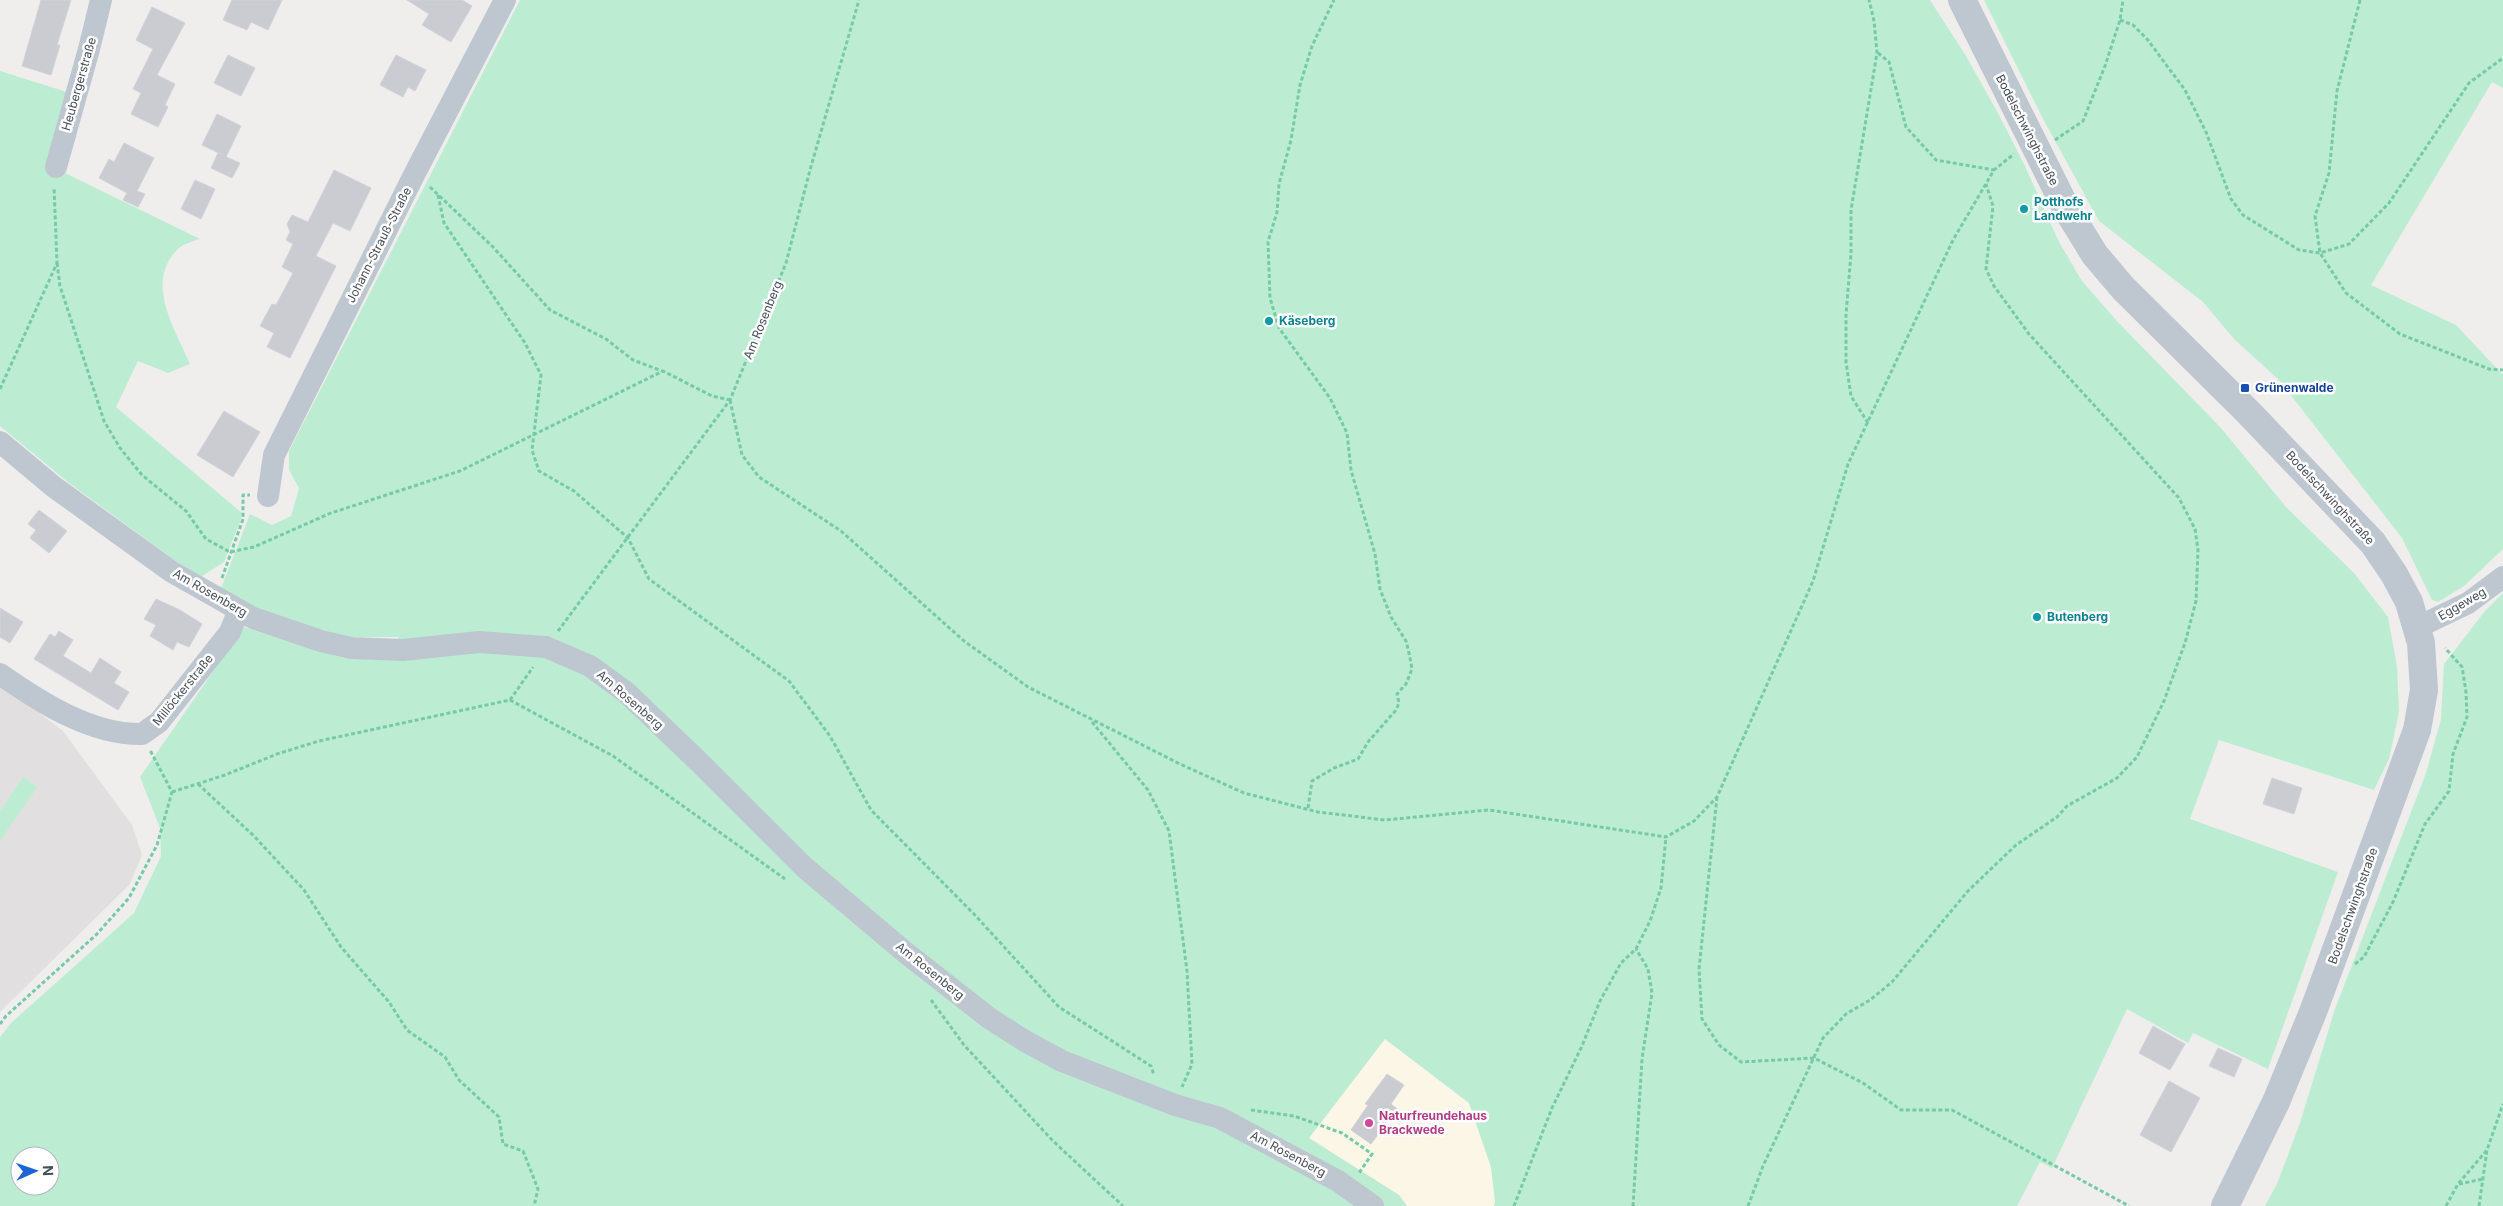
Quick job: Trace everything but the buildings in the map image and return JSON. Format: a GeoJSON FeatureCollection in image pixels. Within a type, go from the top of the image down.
{"type":"FeatureCollection","features":[{"type":"Feature","properties":{"kind":"street","name":"Heubergerstraße"},"geometry":{"type":"LineString","coordinates":[[56,167],[90,50],[101,0]]}},
{"type":"Feature","properties":{"kind":"street","name":"Johann-Strauß-Straße"},"geometry":{"type":"LineString","coordinates":[[268,496],[274,455],[415,173],[506,0]]}},
{"type":"Feature","properties":{"kind":"street","name":"Bodelschwinghstraße"},"geometry":{"type":"LineString","coordinates":[[1962,0],[2066,208],[2095,255],[2123,288],[2249,413],[2373,543],[2398,581],[2409,602],[2425,624],[2424,690],[2417,730],[2328,974],[2276,1102],[2225,1206]]}},
{"type":"Feature","properties":{"kind":"street","name":"Am Rosenberg"},"geometry":{"type":"LineString","coordinates":[[0,442],[54,487],[172,572],[238,612],[321,641],[351,648],[403,650],[480,642],[546,647],[590,666],[627,694],[752,812],[804,867],[906,953],[989,1018],[1025,1041],[1062,1061],[1168,1102],[1220,1118],[1338,1181],[1373,1206]]}},
{"type":"Feature","properties":{"kind":"street","name":"Eggeweg"},"geometry":{"type":"LineString","coordinates":[[2425,624],[2468,604],[2503,577]]}},
{"type":"Feature","properties":{"kind":"street","name":"Millöckerstraße"},"geometry":{"type":"LineString","coordinates":[[0,674],[78,719],[103,729],[142,734],[159,722],[230,632],[238,612]]}},
{"type":"Feature","properties":{"kind":"path","name":"Am Rosenberg"},"geometry":{"type":"LineString","coordinates":[[546,647],[730,400],[786,264],[810,170],[859,0]]}},
{"type":"Feature","properties":{"kind":"path"},"geometry":{"type":"LineString","coordinates":[[1308,808],[1312,781],[1334,768],[1358,759],[1368,742],[1380,732],[1396,710],[1398,703],[1397,694],[1406,684],[1412,669],[1406,640],[1391,617],[1380,589],[1375,554],[1351,470],[1347,432],[1330,398],[1279,328],[1270,298],[1268,242],[1277,212],[1279,184],[1291,140],[1300,85],[1312,46],[1334,0]]}},
{"type":"Feature","properties":{"kind":"path"},"geometry":{"type":"LineString","coordinates":[[1868,422],[1850,396],[1846,362],[1846,314],[1851,254],[1851,210],[1877,53],[1874,21],[1869,0]]}},
{"type":"Feature","properties":{"kind":"path"},"geometry":{"type":"LineString","coordinates":[[2123,0],[2120,20],[2105,66],[2083,121],[2060,138],[2010,156],[1994,170],[1953,240],[1848,464],[1813,582],[1718,797],[1700,969],[1702,1019],[1719,1045],[1741,1062],[1814,1058],[1862,1082],[1901,1110],[1952,1110],[2129,1206]]}},
{"type":"Feature","properties":{"kind":"path"},"geometry":{"type":"LineString","coordinates":[[2360,0],[2337,91],[2329,173],[2315,216],[2320,253],[2346,293],[2400,334],[2489,369],[2503,370]]}},
{"type":"Feature","properties":{"kind":"path"},"geometry":{"type":"LineString","coordinates":[[2120,20],[2133,25],[2147,39],[2184,90],[2206,132],[2231,199],[2243,214],[2299,250],[2320,253],[2349,244],[2389,203],[2469,83],[2503,58]]}},
{"type":"Feature","properties":{"kind":"path"},"geometry":{"type":"LineString","coordinates":[[1877,53],[1889,62],[1906,127],[1936,160],[1994,170]]}},
{"type":"Feature","properties":{"kind":"path"},"geometry":{"type":"LineString","coordinates":[[56,167],[54,195],[56,263],[60,286],[104,421],[120,448],[142,475],[186,511],[206,539],[230,552],[254,547],[331,513],[460,471],[663,372]]}},
{"type":"Feature","properties":{"kind":"path"},"geometry":{"type":"LineString","coordinates":[[415,173],[493,247],[550,310],[606,339],[633,360],[663,372],[712,396],[730,400],[742,455],[759,477],[841,531],[964,641],[1028,687],[1091,720],[1244,793],[1318,812],[1385,820],[1489,810],[1666,837],[1694,821],[1718,797]]}},
{"type":"Feature","properties":{"kind":"path"},"geometry":{"type":"LineString","coordinates":[[1748,1206],[1762,1166],[1823,1038],[1846,1014],[1870,1000],[1892,982],[1968,891],[2016,846],[2057,817],[2067,806],[2117,778],[2137,757],[2164,701],[2185,643],[2196,601],[2198,550],[2194,529],[2179,498],[2029,334],[1994,286],[1986,269],[1993,206],[1986,184]]}},
{"type":"Feature","properties":{"kind":"path"},"geometry":{"type":"LineString","coordinates":[[438,195],[444,223],[525,343],[541,375],[532,435],[532,450],[540,471],[574,491],[628,538],[649,579],[788,681],[830,736],[871,810],[974,914],[1059,1007],[1151,1066],[1168,1102]]}},
{"type":"Feature","properties":{"kind":"path"},"geometry":{"type":"LineString","coordinates":[[0,389],[56,263]]}},
{"type":"Feature","properties":{"kind":"path"},"geometry":{"type":"LineString","coordinates":[[216,597],[230,552],[244,519],[243,495],[268,496]]}},
{"type":"Feature","properties":{"kind":"path"},"geometry":{"type":"LineString","coordinates":[[2328,974],[2356,964],[2364,957],[2393,902],[2425,824],[2449,791],[2453,754],[2468,718],[2466,692],[2462,667],[2425,624]]}},
{"type":"Feature","properties":{"kind":"path"},"geometry":{"type":"LineString","coordinates":[[510,700],[546,647]]}},
{"type":"Feature","properties":{"kind":"path"},"geometry":{"type":"LineString","coordinates":[[172,792],[319,741],[510,700],[613,756],[788,881]]}},
{"type":"Feature","properties":{"kind":"path"},"geometry":{"type":"LineString","coordinates":[[1091,720],[1148,790],[1169,831],[1187,971],[1192,1064],[1168,1102]]}},
{"type":"Feature","properties":{"kind":"path"},"geometry":{"type":"LineString","coordinates":[[0,1024],[6,1016],[96,935],[129,898],[157,845],[172,792],[142,734]]}},
{"type":"Feature","properties":{"kind":"path"},"geometry":{"type":"LineString","coordinates":[[198,784],[254,836],[304,890],[341,947],[390,1002],[407,1030],[445,1057],[459,1080],[499,1117],[503,1144],[523,1151],[538,1189],[534,1206]]}},
{"type":"Feature","properties":{"kind":"path"},"geometry":{"type":"LineString","coordinates":[[1514,1206],[1552,1108],[1582,1046],[1600,1001],[1621,963],[1636,949],[1650,921],[1661,888],[1666,837]]}},
{"type":"Feature","properties":{"kind":"path"},"geometry":{"type":"LineString","coordinates":[[1633,1206],[1642,1059],[1652,993],[1648,969],[1636,949]]}},
{"type":"Feature","properties":{"kind":"path"},"geometry":{"type":"LineString","coordinates":[[964,1045],[1053,1141],[1123,1206]]}},
{"type":"Feature","properties":{"kind":"path"},"geometry":{"type":"LineString","coordinates":[[2479,1206],[2487,1150],[2503,1104]]}},
{"type":"Feature","properties":{"kind":"path"},"geometry":{"type":"LineString","coordinates":[[1245,1109],[1294,1116],[1342,1133],[1372,1154]]}},
{"type":"Feature","properties":{"kind":"path"},"geometry":{"type":"LineString","coordinates":[[2446,1206],[2458,1184],[2487,1150]]}},
{"type":"Feature","properties":{"kind":"path"},"geometry":{"type":"LineString","coordinates":[[2458,1184],[2483,1179]]}},
{"type":"Feature","properties":{"kind":"shaded area"},"geometry":{"type":"Polygon","coordinates":[[[0,683],[63,731],[132,825],[142,855],[130,884],[0,1012],[0,683]]]}},
{"type":"Feature","properties":{"kind":"shaded area"},"geometry":{"type":"Polygon","coordinates":[[[1385,1039],[1469,1103],[1491,1167],[1494,1206],[1407,1206],[1399,1195],[1309,1138],[1385,1039]]]}},
{"type":"Feature","properties":{"kind":"green space"},"geometry":{"type":"Polygon","coordinates":[[[520,0],[1930,0],[1966,56],[1999,115],[2024,164],[2059,242],[2082,281],[2116,320],[2221,428],[2286,507],[2354,573],[2388,617],[2397,666],[2399,712],[2389,759],[2374,790],[2219,740],[2190,819],[2338,872],[2268,1069],[2193,1033],[2188,1043],[2127,1009],[2052,1168],[2040,1162],[2017,1206],[1494,1206],[1491,1167],[1469,1103],[1385,1039],[1309,1138],[1399,1195],[1407,1206],[0,1206],[0,1037],[11,1023],[134,913],[161,856],[160,828],[140,777],[244,627],[343,658],[385,658],[399,637],[349,637],[257,609],[220,591],[250,514],[272,525],[291,516],[299,488],[289,470],[289,451],[520,0]]]}},
{"type":"Feature","properties":{"kind":"green space"},"geometry":{"type":"Polygon","coordinates":[[[1984,0],[2503,0],[2503,88],[2492,82],[2371,285],[2456,325],[2503,375],[2503,549],[2464,586],[2438,602],[2432,600],[2402,538],[2279,380],[2234,339],[2203,302],[2099,221],[2042,117],[1984,0]]]}},
{"type":"Feature","properties":{"kind":"green space"},"geometry":{"type":"Polygon","coordinates":[[[0,71],[67,92],[65,173],[200,239],[185,244],[178,249],[168,262],[163,276],[166,306],[190,364],[168,373],[138,361],[116,407],[242,513],[224,562],[199,578],[69,483],[0,426],[0,71]]]}},
{"type":"Feature","properties":{"kind":"green space"},"geometry":{"type":"Polygon","coordinates":[[[2503,593],[2503,1206],[2265,1206],[2277,1184],[2300,1123],[2335,1009],[2426,773],[2441,719],[2444,664],[2485,611],[2503,593]]]}},
{"type":"Feature","properties":{"kind":"green space"},"geometry":{"type":"Polygon","coordinates":[[[23,777],[37,787],[0,841],[0,811],[23,777]]]}},
{"type":"Feature","properties":{"kind":"place","name":"Potthofs Landwehr"},"geometry":{"type":"Point","coordinates":[2024,209]}},
{"type":"Feature","properties":{"kind":"place","name":"Käseberg"},"geometry":{"type":"Point","coordinates":[1269,321]}},
{"type":"Feature","properties":{"kind":"place","name":"Grünenwalde"},"geometry":{"type":"Point","coordinates":[2245,388]}},
{"type":"Feature","properties":{"kind":"place","name":"Butenberg"},"geometry":{"type":"Point","coordinates":[2037,617]}},
{"type":"Feature","properties":{"kind":"place","name":"Naturfreundehaus Brackwede"},"geometry":{"type":"Point","coordinates":[1369,1123]}}]}
